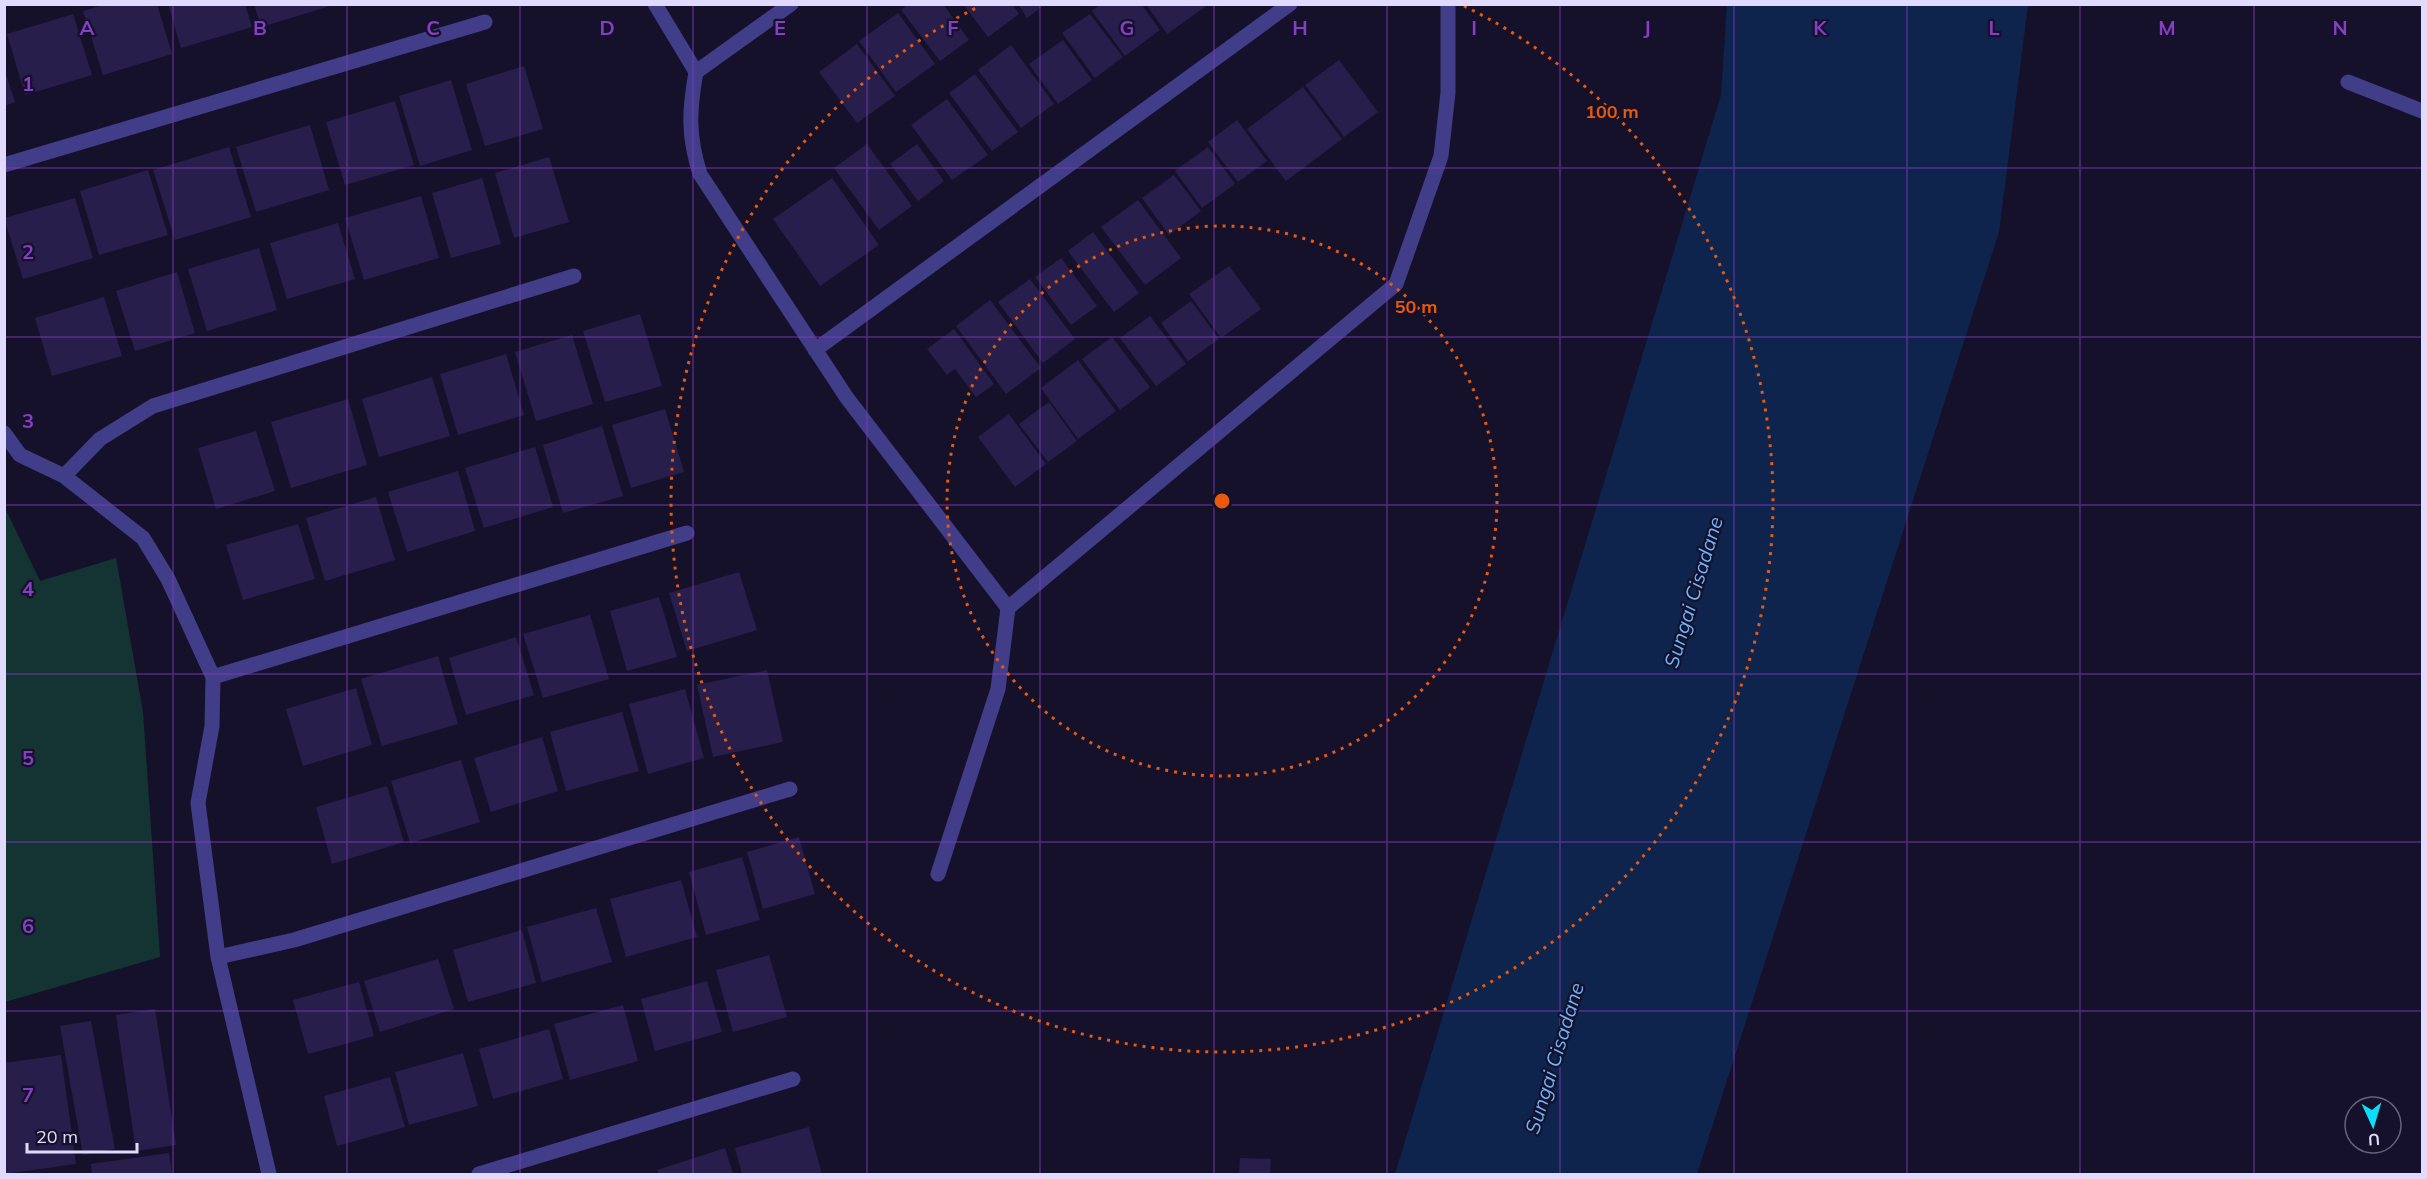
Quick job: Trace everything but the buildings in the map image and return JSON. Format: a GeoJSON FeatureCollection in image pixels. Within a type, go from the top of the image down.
{"type":"FeatureCollection","features":[{"type":"Feature","properties":{"kind":"street"},"geometry":{"type":"LineString","coordinates":[[655,4],[696,72],[690,106],[692,147],[700,174],[847,398],[1008,608]]}},
{"type":"Feature","properties":{"kind":"street"},"geometry":{"type":"LineString","coordinates":[[696,72],[791,4]]}},
{"type":"Feature","properties":{"kind":"street"},"geometry":{"type":"LineString","coordinates":[[814,350],[1290,4]]}},
{"type":"Feature","properties":{"kind":"street"},"geometry":{"type":"LineString","coordinates":[[938,874],[998,689],[1008,608],[1396,284],[1441,156],[1448,93],[1448,4]]}},
{"type":"Feature","properties":{"kind":"street"},"geometry":{"type":"LineString","coordinates":[[4,165],[485,22]]}},
{"type":"Feature","properties":{"kind":"street"},"geometry":{"type":"LineString","coordinates":[[2348,82],[2422,111]]}},
{"type":"Feature","properties":{"kind":"street"},"geometry":{"type":"LineString","coordinates":[[64,476],[100,440],[153,406],[574,276]]}},
{"type":"Feature","properties":{"kind":"street"},"geometry":{"type":"LineString","coordinates":[[4,433],[20,455],[64,476],[143,538],[168,579],[213,677],[212,726],[198,803],[218,957],[269,1174]]}},
{"type":"Feature","properties":{"kind":"street"},"geometry":{"type":"LineString","coordinates":[[213,677],[687,533]]}},
{"type":"Feature","properties":{"kind":"street"},"geometry":{"type":"LineString","coordinates":[[218,957],[294,940],[790,789]]}},
{"type":"Feature","properties":{"kind":"street"},"geometry":{"type":"LineString","coordinates":[[479,1174],[793,1079]]}},
{"type":"Feature","properties":{"kind":"green space"},"geometry":{"type":"Polygon","coordinates":[[[5,508],[40,581],[116,558],[143,712],[160,957],[5,1002],[5,508]]]}},
{"type":"Feature","properties":{"kind":"water","name":"Sungai Cisadane"},"geometry":{"type":"Polygon","coordinates":[[[1727,5],[2028,5],[1999,232],[1697,1174],[1395,1174],[1721,95],[1727,5]]]}}]}
